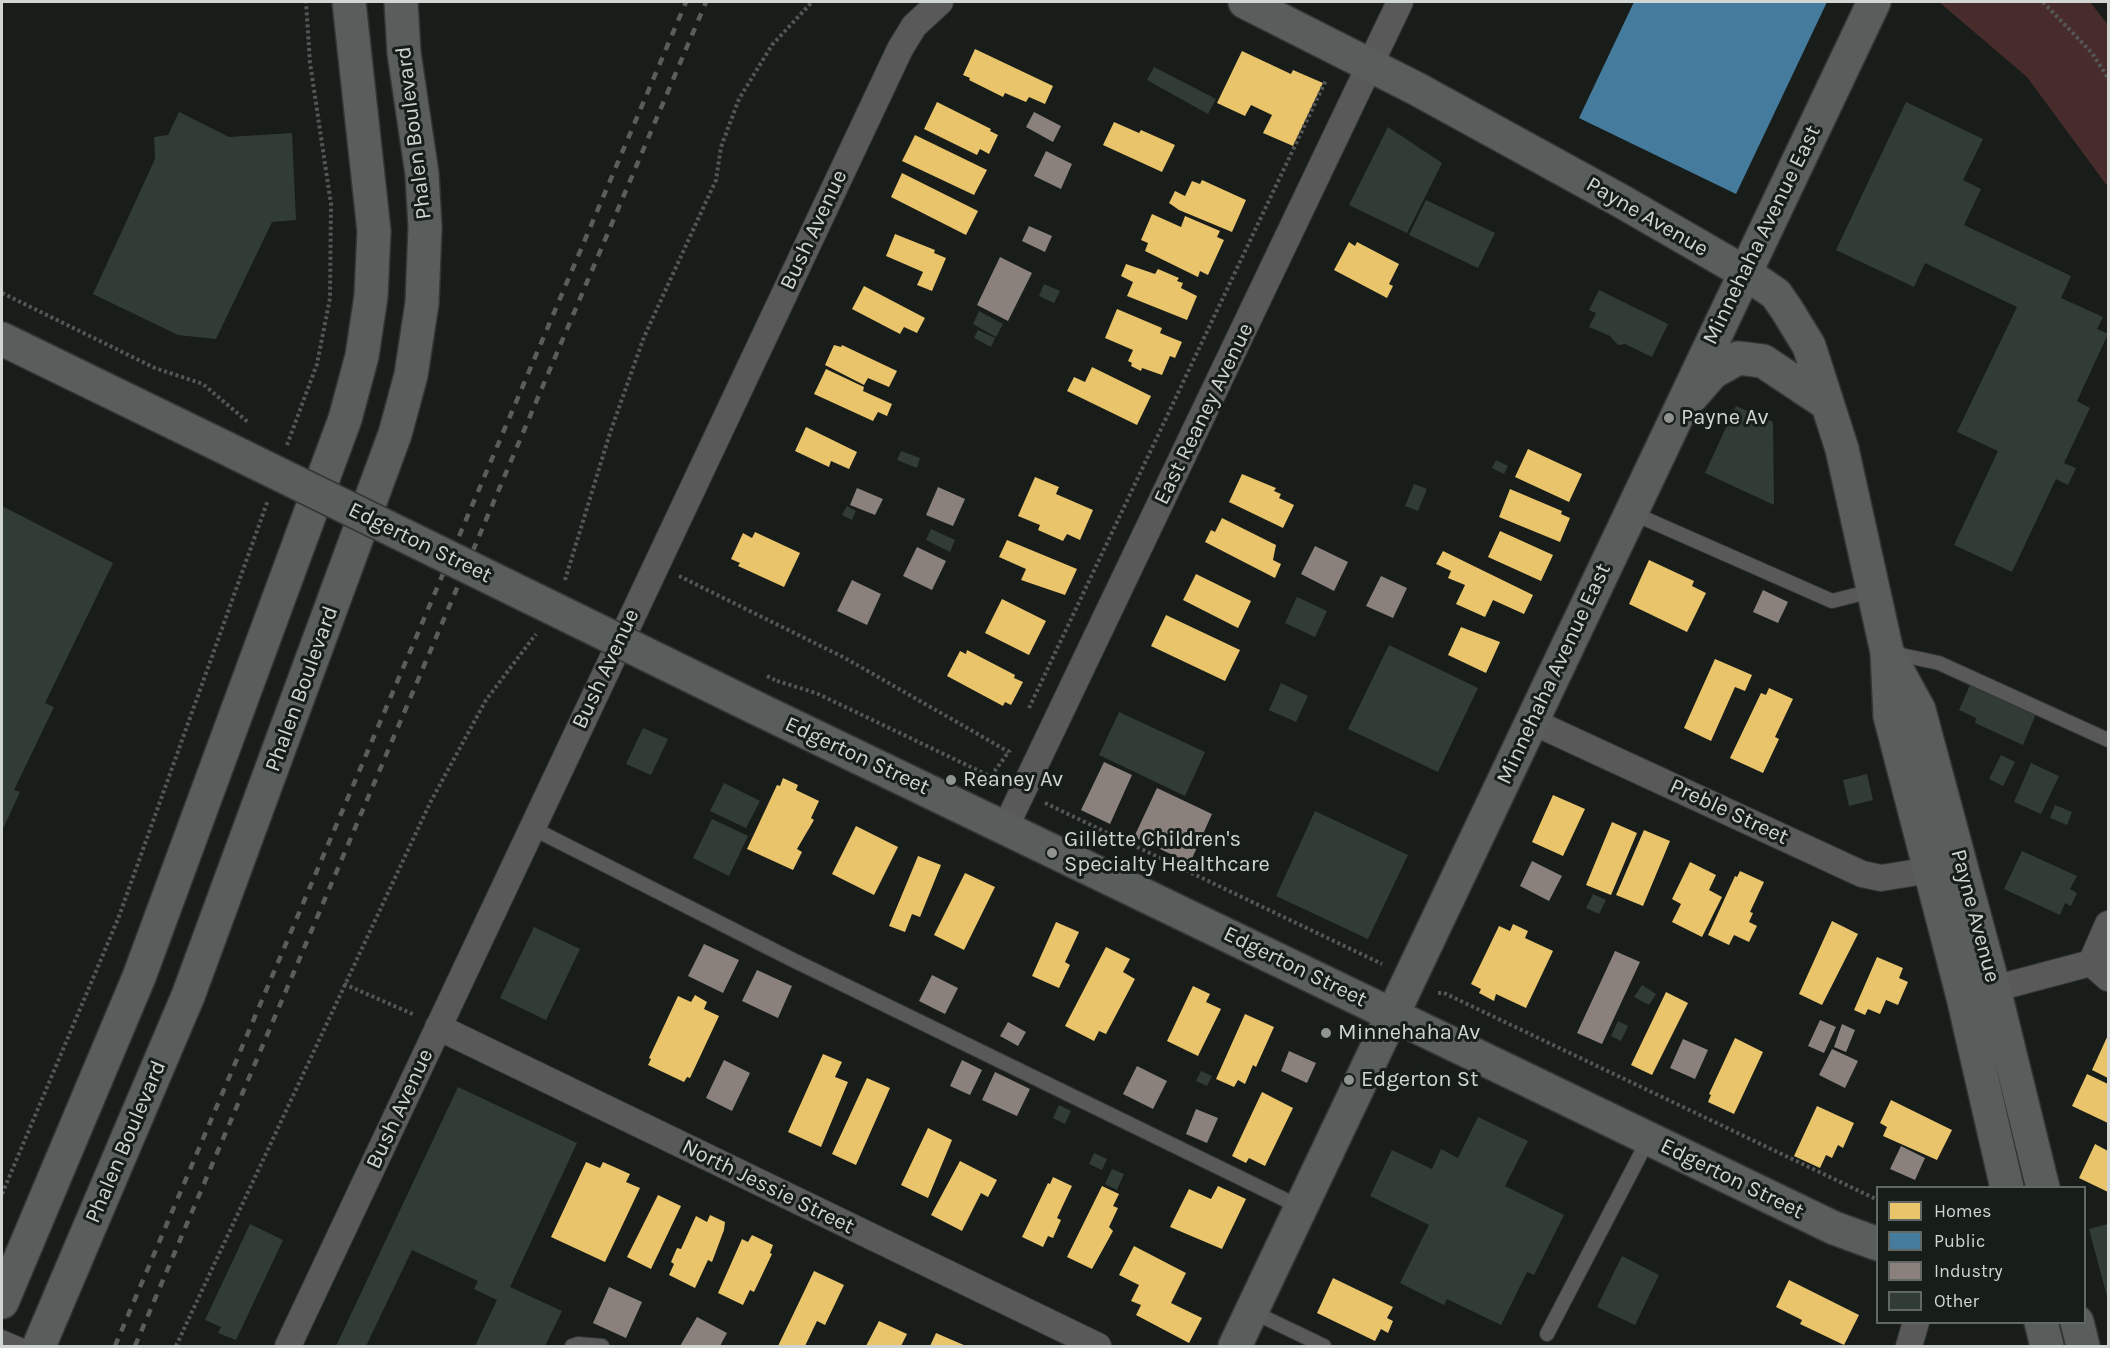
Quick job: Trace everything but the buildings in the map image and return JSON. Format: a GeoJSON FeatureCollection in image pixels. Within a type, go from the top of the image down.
{"type":"FeatureCollection","features":[{"type":"Feature","properties":{"kind":"street"},"geometry":{"type":"LineString","coordinates":[[2,1302],[139,977],[345,419],[362,356],[371,296],[374,231],[349,2]]}},
{"type":"Feature","properties":{"kind":"street","name":"Phalen Boulevard"},"geometry":{"type":"LineString","coordinates":[[39,1347],[188,996],[395,434],[411,375],[422,303],[425,227],[422,174],[404,53],[401,2]]}},
{"type":"Feature","properties":{"kind":"street","name":"Bush Avenue"},"geometry":{"type":"LineString","coordinates":[[288,1347],[655,564],[900,49],[914,26],[940,2]]}},
{"type":"Feature","properties":{"kind":"street","name":"Payne Avenue"},"geometry":{"type":"LineString","coordinates":[[1245,2],[1370,64],[1621,201],[1744,272],[1776,294],[1798,328],[1809,346],[1842,449],[1887,652],[1890,716],[1963,997],[2007,1186]]}},
{"type":"Feature","properties":{"kind":"street","name":"East Reaney Avenue"},"geometry":{"type":"LineString","coordinates":[[1006,826],[1400,2]]}},
{"type":"Feature","properties":{"kind":"street","name":"Minnehaha Avenue East"},"geometry":{"type":"LineString","coordinates":[[1235,1347],[1675,416],[1874,2]]}},
{"type":"Feature","properties":{"kind":"street","name":"Edgerton Street"},"geometry":{"type":"LineString","coordinates":[[2,339],[754,706],[1834,1228],[1876,1243]]}},
{"type":"Feature","properties":{"kind":"street"},"geometry":{"type":"LineString","coordinates":[[1675,416],[1713,372],[1738,358],[1763,361],[1826,403]]}},
{"type":"Feature","properties":{"kind":"street","name":"Payne Avenue"},"geometry":{"type":"LineString","coordinates":[[1887,652],[1919,710],[1994,989],[2043,1186]]}},
{"type":"Feature","properties":{"kind":"street","name":"Preble Street"},"geometry":{"type":"LineString","coordinates":[[1532,721],[1862,874],[1881,878],[1931,870]]}},
{"type":"Feature","properties":{"kind":"street"},"geometry":{"type":"LineString","coordinates":[[1963,997],[1994,989],[2100,971],[2109,924]]}},
{"type":"Feature","properties":{"kind":"street","name":"North Jessie Street"},"geometry":{"type":"LineString","coordinates":[[438,1027],[1098,1347]]}},
{"type":"Feature","properties":{"kind":"street"},"geometry":{"type":"LineString","coordinates":[[1909,1347],[1916,1324]]}},
{"type":"Feature","properties":{"kind":"street"},"geometry":{"type":"LineString","coordinates":[[2041,1324],[2047,1347]]}},
{"type":"Feature","properties":{"kind":"street"},"geometry":{"type":"LineString","coordinates":[[2077,1324],[2083,1347]]}},
{"type":"Feature","properties":{"kind":"lane"},"geometry":{"type":"LineString","coordinates":[[1630,512],[1832,601],[1872,591]]}},
{"type":"Feature","properties":{"kind":"lane"},"geometry":{"type":"LineString","coordinates":[[1887,652],[1939,663],[2109,740]]}},
{"type":"Feature","properties":{"kind":"lane"},"geometry":{"type":"LineString","coordinates":[[532,828],[791,959],[1300,1207]]}},
{"type":"Feature","properties":{"kind":"lane"},"geometry":{"type":"LineString","coordinates":[[1547,1334],[1649,1138]]}},
{"type":"Feature","properties":{"kind":"lane"},"geometry":{"type":"LineString","coordinates":[[1251,1311],[1324,1347]]}},
{"type":"Feature","properties":{"kind":"lane"},"geometry":{"type":"LineString","coordinates":[[2,1337],[23,1347]]}},
{"type":"Feature","properties":{"kind":"lane"},"geometry":{"type":"LineString","coordinates":[[572,1347],[578,1344],[602,1347]]}},
{"type":"Feature","properties":{"kind":"path"},"geometry":{"type":"LineString","coordinates":[[284,454],[316,364],[330,298],[331,204],[310,63],[306,2]]}},
{"type":"Feature","properties":{"kind":"path"},"geometry":{"type":"LineString","coordinates":[[560,590],[570,569],[610,433],[644,337],[716,180],[721,147],[739,99],[772,45],[812,2]]}},
{"type":"Feature","properties":{"kind":"path"},"geometry":{"type":"LineString","coordinates":[[2043,2],[2092,53],[2109,78]]}},
{"type":"Feature","properties":{"kind":"path"},"geometry":{"type":"LineString","coordinates":[[1024,719],[1326,80]]}},
{"type":"Feature","properties":{"kind":"path"},"geometry":{"type":"LineString","coordinates":[[2,293],[155,368],[203,384],[249,424]]}},
{"type":"Feature","properties":{"kind":"path"},"geometry":{"type":"LineString","coordinates":[[2,1194],[118,919],[268,499]]}},
{"type":"Feature","properties":{"kind":"path"},"geometry":{"type":"LineString","coordinates":[[655,564],[845,658],[1009,752]]}},
{"type":"Feature","properties":{"kind":"path"},"geometry":{"type":"LineString","coordinates":[[176,1347],[430,803],[486,700],[538,632]]}},
{"type":"Feature","properties":{"kind":"path"},"geometry":{"type":"LineString","coordinates":[[777,681],[816,693],[1383,964]]}},
{"type":"Feature","properties":{"kind":"path"},"geometry":{"type":"LineString","coordinates":[[991,776],[1009,752],[1014,741]]}},
{"type":"Feature","properties":{"kind":"path"},"geometry":{"type":"LineString","coordinates":[[344,984],[438,1027]]}},
{"type":"Feature","properties":{"kind":"path"},"geometry":{"type":"LineString","coordinates":[[1438,993],[1455,998],[1876,1199]]}},
{"type":"Feature","properties":{"kind":"shaded area"},"geometry":{"type":"Polygon","coordinates":[[[1939,2],[2090,2],[2108,25],[2108,187],[2027,77],[1939,2]]]}},
{"type":"Feature","properties":{"kind":"railway"},"geometry":{"type":"LineString","coordinates":[[115,1346],[686,2]]}},
{"type":"Feature","properties":{"kind":"railway"},"geometry":{"type":"LineString","coordinates":[[135,1346],[706,2]]}},
{"type":"Feature","properties":{"kind":"place","name":"Payne Av"},"geometry":{"type":"Point","coordinates":[1669,418]}},
{"type":"Feature","properties":{"kind":"place","name":"Reaney Av"},"geometry":{"type":"Point","coordinates":[951,780]}},
{"type":"Feature","properties":{"kind":"place","name":"Gillette Children's Specialty Healthcare"},"geometry":{"type":"Point","coordinates":[1052,853]}},
{"type":"Feature","properties":{"kind":"place","name":"Minnehaha Av"},"geometry":{"type":"Point","coordinates":[1326,1033]}},
{"type":"Feature","properties":{"kind":"place","name":"Edgerton St"},"geometry":{"type":"Point","coordinates":[1349,1080]}}]}
